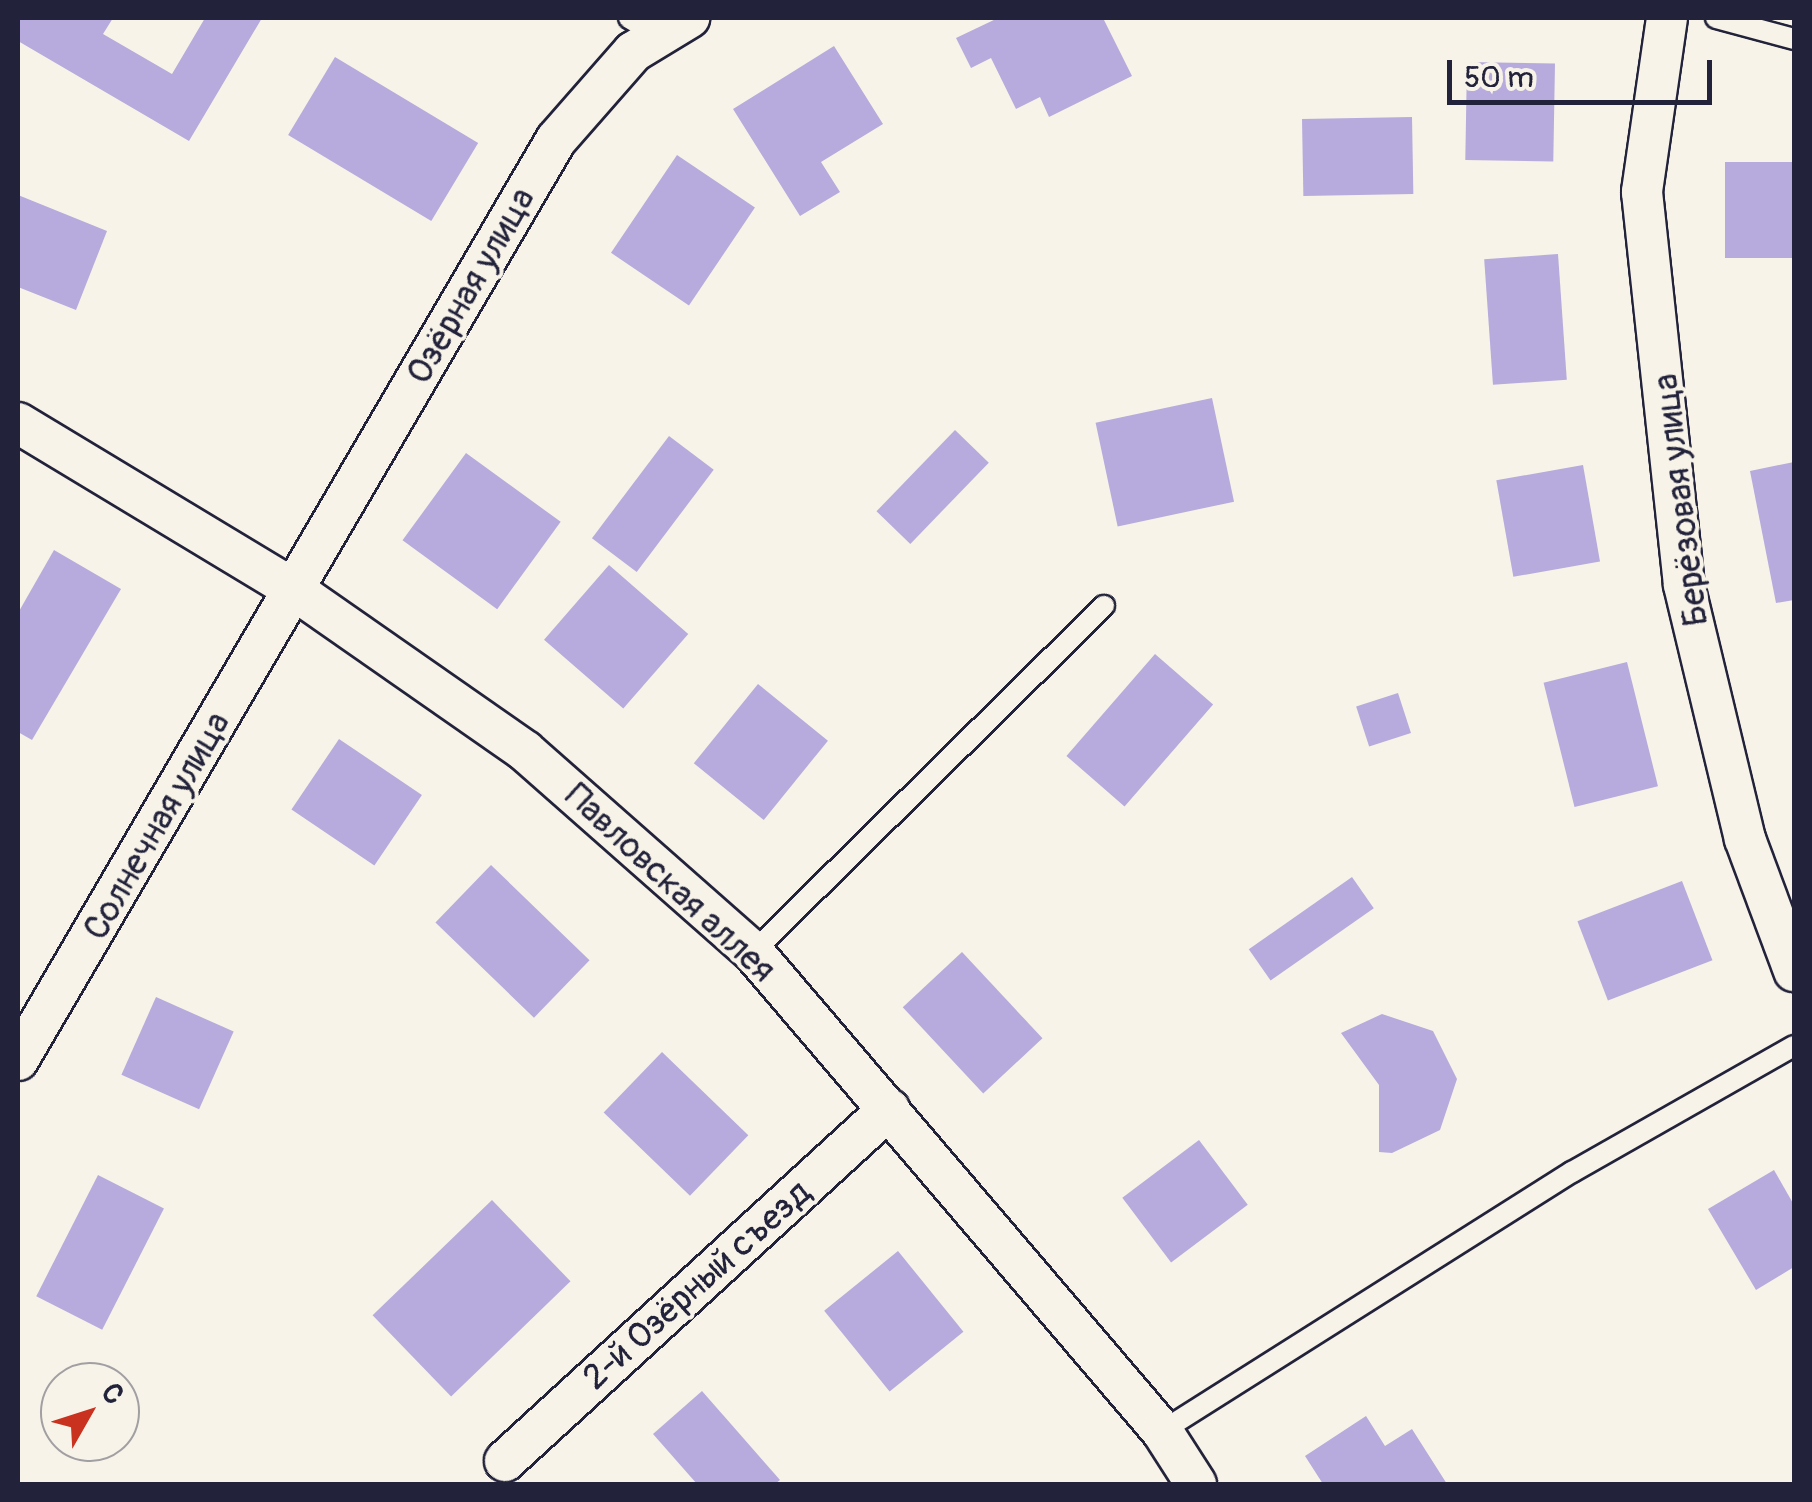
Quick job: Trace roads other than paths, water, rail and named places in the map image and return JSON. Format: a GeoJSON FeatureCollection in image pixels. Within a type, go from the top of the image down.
{"type":"FeatureCollection","features":[{"type":"Feature","properties":{"kind":"street","name":"Берёзовая улица"},"geometry":{"type":"LineString","coordinates":[[1667,18],[1642,192],[1684,585],[1746,839],[1794,970]]}},
{"type":"Feature","properties":{"kind":"street","name":"Озёрная улица"},"geometry":{"type":"LineString","coordinates":[[292,589],[556,140],[659,24]]}},
{"type":"Feature","properties":{"kind":"street","name":"Павловская аллея"},"geometry":{"type":"LineString","coordinates":[[18,423],[292,589],[525,751],[754,952],[1162,1431],[1196,1484]]}},
{"type":"Feature","properties":{"kind":"street","name":"Солнечная улица"},"geometry":{"type":"LineString","coordinates":[[18,1060],[292,589]]}},
{"type":"Feature","properties":{"kind":"street","name":"2-й Озёрный съезд"},"geometry":{"type":"LineString","coordinates":[[505,1461],[889,1109]]}},
{"type":"Feature","properties":{"kind":"lane"},"geometry":{"type":"LineString","coordinates":[[1716,18],[1794,39]]}},
{"type":"Feature","properties":{"kind":"lane"},"geometry":{"type":"LineString","coordinates":[[754,952],[1104,606]]}},
{"type":"Feature","properties":{"kind":"lane"},"geometry":{"type":"LineString","coordinates":[[1162,1431],[1572,1172],[1794,1046]]}}]}
